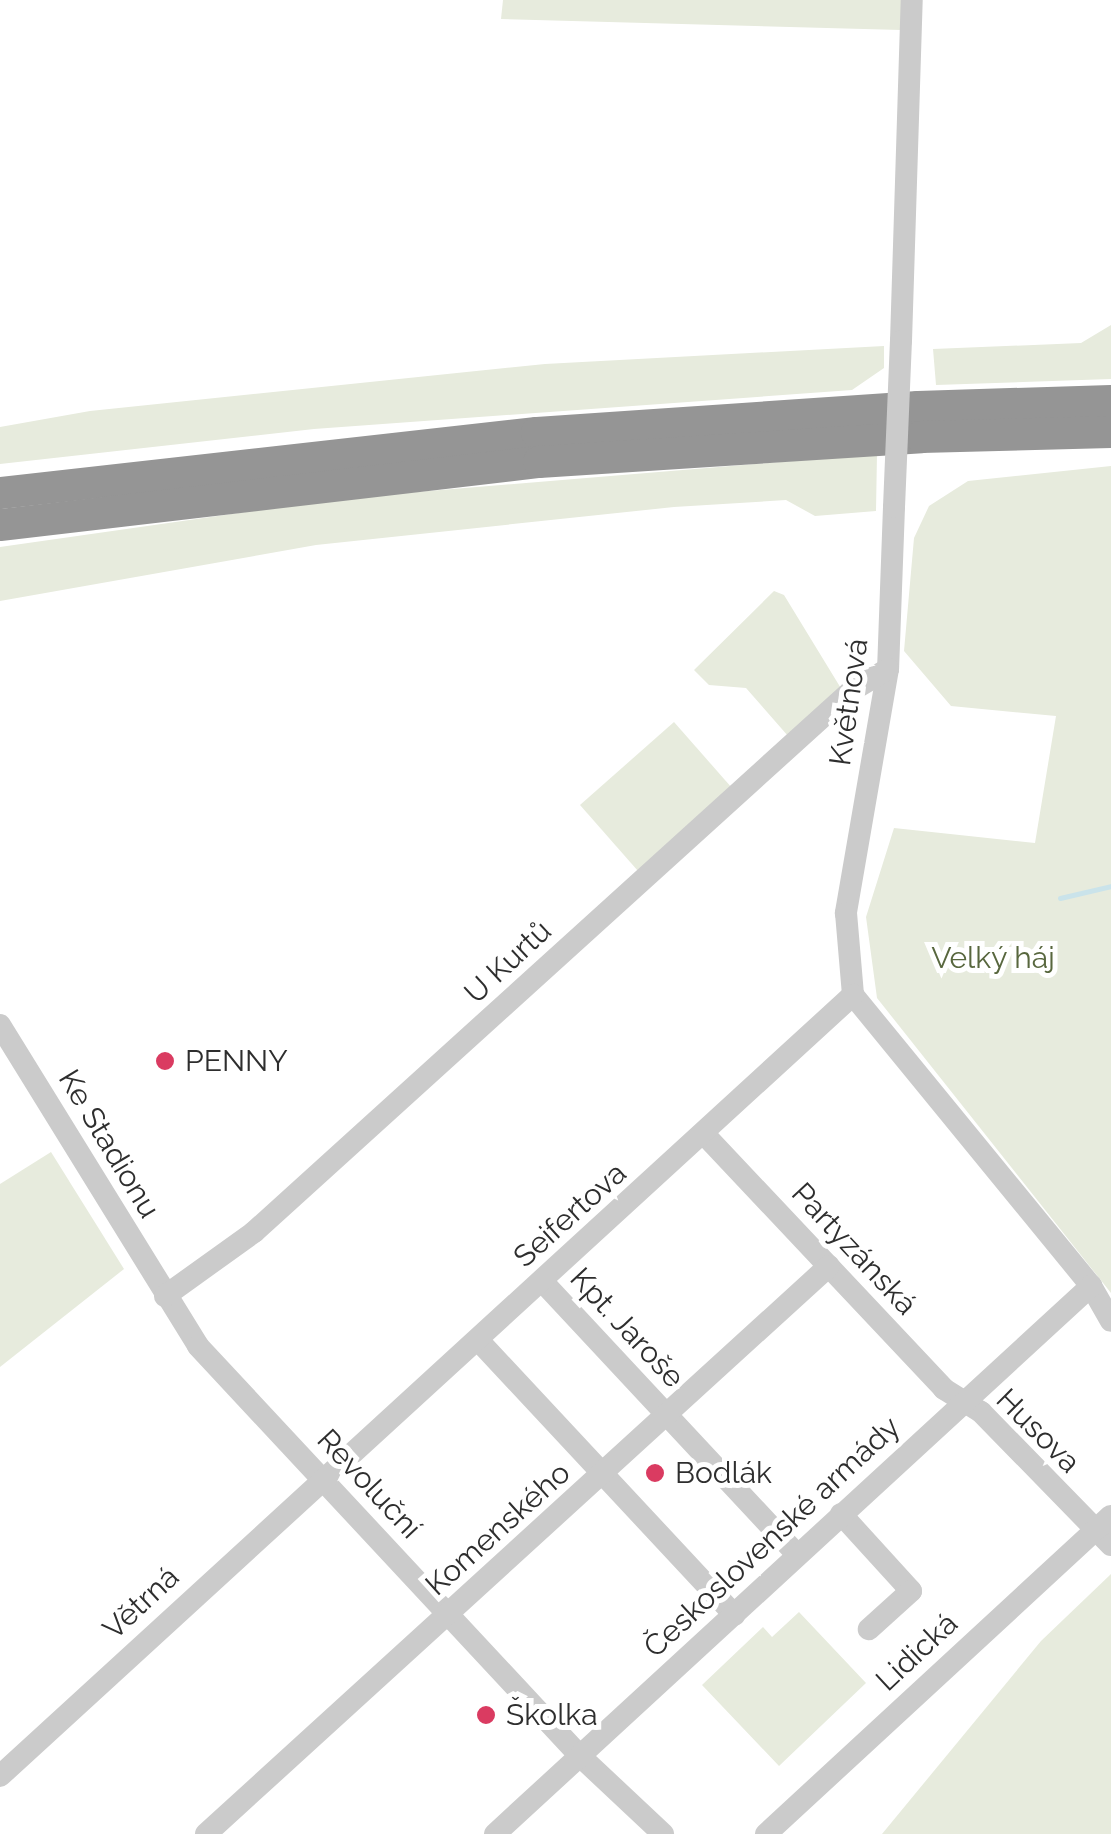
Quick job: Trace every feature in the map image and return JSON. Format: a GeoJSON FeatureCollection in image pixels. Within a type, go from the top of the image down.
{"type":"FeatureCollection","features":[{"type":"Feature","properties":{"kind":"highway"},"geometry":{"type":"LineString","coordinates":[[0,494],[538,433],[918,407],[1111,402]]}},
{"type":"Feature","properties":{"kind":"highway"},"geometry":{"type":"LineString","coordinates":[[0,526],[538,462],[922,437],[1111,432]]}},
{"type":"Feature","properties":{"kind":"street","name":"Květnová"},"geometry":{"type":"LineString","coordinates":[[854,994],[847,956],[850,871],[888,668],[912,0]]}},
{"type":"Feature","properties":{"kind":"street","name":"U Kurtů"},"geometry":{"type":"LineString","coordinates":[[166,1296],[254,1232],[809,728],[888,668]]}},
{"type":"Feature","properties":{"kind":"street","name":"Seifertova"},"geometry":{"type":"LineString","coordinates":[[327,1479],[854,994]]}},
{"type":"Feature","properties":{"kind":"street"},"geometry":{"type":"LineString","coordinates":[[854,994],[1091,1286],[1111,1320]]}},
{"type":"Feature","properties":{"kind":"street","name":"Ke Stadionu"},"geometry":{"type":"LineString","coordinates":[[0,1025],[166,1296]]}},
{"type":"Feature","properties":{"kind":"street","name":"Partyzánská"},"geometry":{"type":"LineString","coordinates":[[704,1134],[944,1389],[964,1402]]}},
{"type":"Feature","properties":{"kind":"street","name":"Komenského"},"geometry":{"type":"LineString","coordinates":[[206,1834],[828,1266]]}},
{"type":"Feature","properties":{"kind":"street","name":"Kpt. Jaroše"},"geometry":{"type":"LineString","coordinates":[[542,1281],[797,1554]]}},
{"type":"Feature","properties":{"kind":"street","name":"Československé armády"},"geometry":{"type":"LineString","coordinates":[[495,1834],[1091,1286]]}},
{"type":"Feature","properties":{"kind":"street","name":"Revoluční"},"geometry":{"type":"LineString","coordinates":[[166,1296],[198,1346],[327,1479],[580,1756],[663,1834]]}},
{"type":"Feature","properties":{"kind":"street"},"geometry":{"type":"LineString","coordinates":[[478,1340],[734,1615]]}},
{"type":"Feature","properties":{"kind":"street","name":"Husova"},"geometry":{"type":"LineString","coordinates":[[964,1402],[1102,1522],[1111,1545]]}},
{"type":"Feature","properties":{"kind":"street","name":"Větrná"},"geometry":{"type":"LineString","coordinates":[[0,1776],[327,1479]]}},
{"type":"Feature","properties":{"kind":"street"},"geometry":{"type":"LineString","coordinates":[[841,1514],[911,1591],[869,1629]]}},
{"type":"Feature","properties":{"kind":"street","name":"Lidická"},"geometry":{"type":"LineString","coordinates":[[766,1834],[1102,1522]]}},
{"type":"Feature","properties":{"kind":"green space"},"geometry":{"type":"Polygon","coordinates":[[[503,0],[902,0],[901,30],[501,19],[503,0]]]}},
{"type":"Feature","properties":{"kind":"green space"},"geometry":{"type":"Polygon","coordinates":[[[1111,325],[1111,379],[936,385],[933,349],[1081,343],[1111,325]]]}},
{"type":"Feature","properties":{"kind":"green space"},"geometry":{"type":"Polygon","coordinates":[[[884,346],[884,368],[852,390],[314,429],[0,464],[0,427],[90,411],[545,364],[884,346]]]}},
{"type":"Feature","properties":{"kind":"green space"},"geometry":{"type":"Polygon","coordinates":[[[877,454],[876,511],[815,516],[786,500],[674,507],[316,545],[0,601],[0,547],[344,498],[877,454]]]}},
{"type":"Feature","properties":{"kind":"green space","name":"Velký háj"},"geometry":{"type":"Polygon","coordinates":[[[1111,466],[1111,1293],[877,998],[866,917],[894,828],[1035,843],[1056,716],[951,706],[904,651],[914,538],[929,506],[968,481],[1111,466]]]}},
{"type":"Feature","properties":{"kind":"green space"},"geometry":{"type":"Polygon","coordinates":[[[774,591],[784,595],[842,690],[788,736],[746,688],[709,685],[694,670],[774,591]]]}},
{"type":"Feature","properties":{"kind":"green space"},"geometry":{"type":"Polygon","coordinates":[[[674,722],[732,788],[638,871],[580,805],[674,722]]]}},
{"type":"Feature","properties":{"kind":"green space"},"geometry":{"type":"Polygon","coordinates":[[[51,1152],[124,1269],[0,1367],[0,1184],[51,1152]]]}},
{"type":"Feature","properties":{"kind":"green space"},"geometry":{"type":"Polygon","coordinates":[[[1111,1574],[1111,1834],[882,1834],[1041,1641],[1111,1574]]]}},
{"type":"Feature","properties":{"kind":"green space"},"geometry":{"type":"Polygon","coordinates":[[[799,1612],[866,1683],[779,1766],[702,1685],[763,1627],[772,1637],[799,1612]]]}},
{"type":"Feature","properties":{"kind":"waterway"},"geometry":{"type":"LineString","coordinates":[[1060,898],[1111,886]]}},
{"type":"Feature","properties":{"kind":"place","name":"PENNY"},"geometry":{"type":"Point","coordinates":[165,1061]}},
{"type":"Feature","properties":{"kind":"place","name":"Bodlák"},"geometry":{"type":"Point","coordinates":[655,1473]}},
{"type":"Feature","properties":{"kind":"place","name":"Školka"},"geometry":{"type":"Point","coordinates":[486,1715]}}]}
